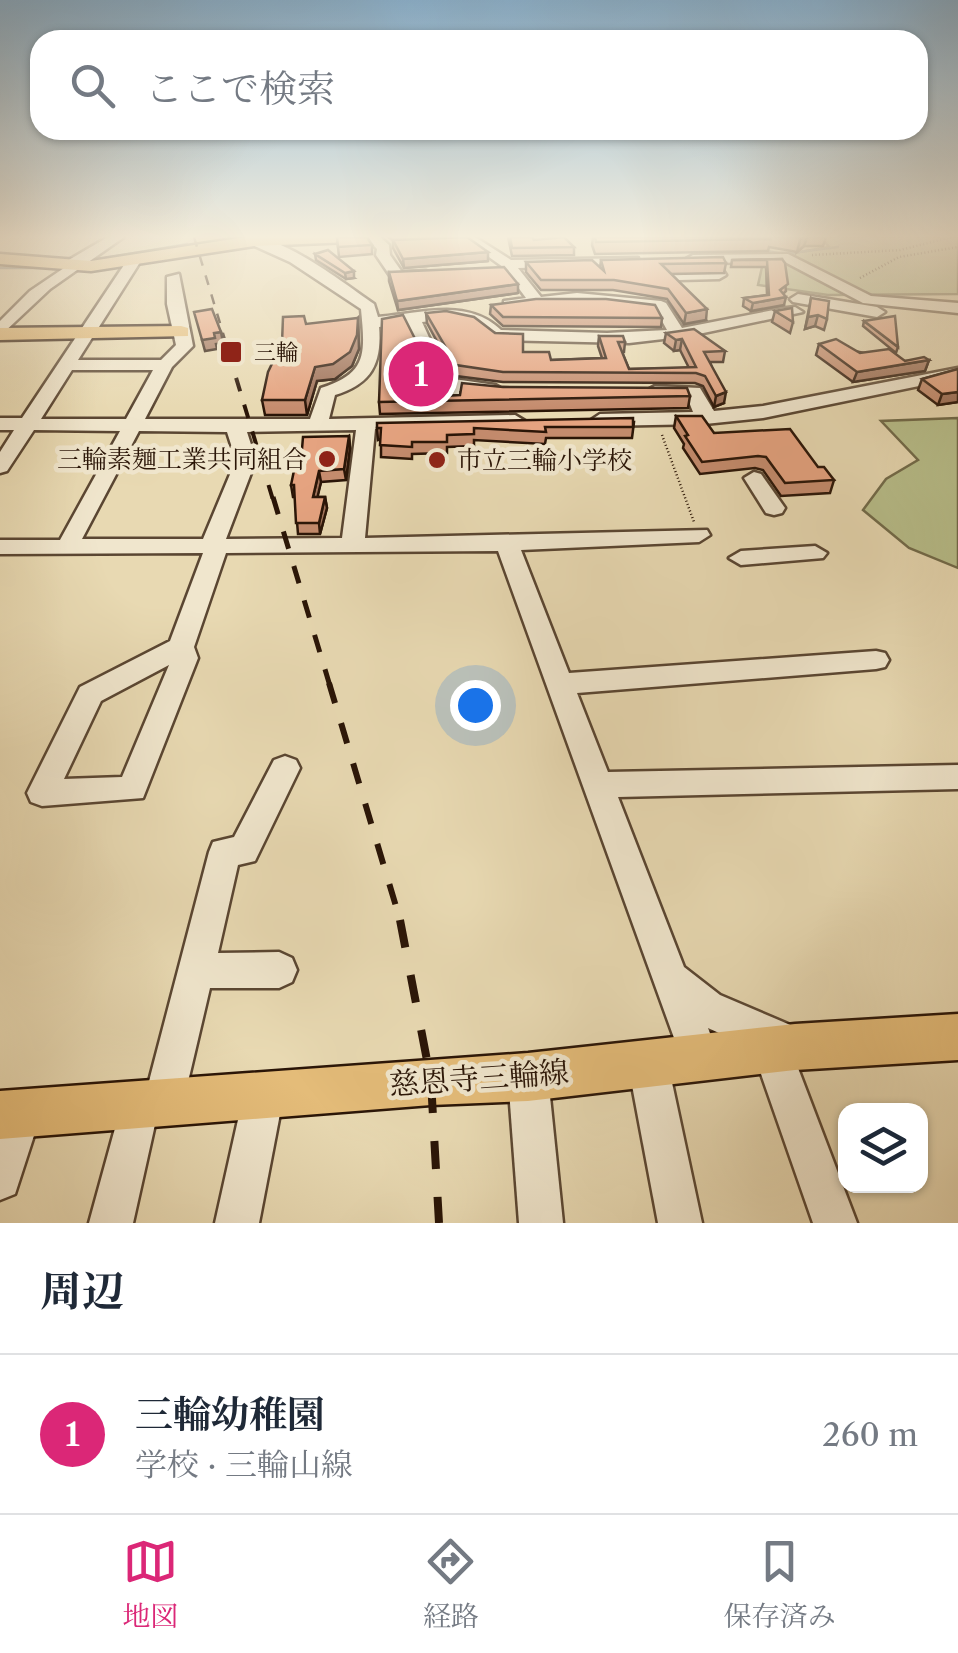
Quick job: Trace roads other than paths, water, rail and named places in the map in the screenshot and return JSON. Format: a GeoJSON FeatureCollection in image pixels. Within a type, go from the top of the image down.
{"type":"FeatureCollection","features":[{"type":"Feature","properties":{"kind":"main road"},"geometry":{"type":"LineString","coordinates":[[0,333],[181,332]]}},
{"type":"Feature","properties":{"kind":"main road","name":"慈恩寺三輪線"},"geometry":{"type":"LineString","coordinates":[[11,1115],[264,1093],[528,1077],[783,1048],[958,1037]]}},
{"type":"Feature","properties":{"kind":"street"},"geometry":{"type":"LineString","coordinates":[[0,333],[21,303],[32,294]]}},
{"type":"Feature","properties":{"kind":"street"},"geometry":{"type":"LineString","coordinates":[[0,467],[112,294]]}},
{"type":"Feature","properties":{"kind":"street"},"geometry":{"type":"LineString","coordinates":[[68,545],[165,365],[185,346],[176,294]]}},
{"type":"Feature","properties":{"kind":"street"},"geometry":{"type":"LineString","coordinates":[[318,424],[327,392],[358,382],[370,365],[369,307],[349,294]]}},
{"type":"Feature","properties":{"kind":"street"},"geometry":{"type":"LineString","coordinates":[[408,294],[427,354],[440,365],[450,384],[452,421]]}},
{"type":"Feature","properties":{"kind":"street"},"geometry":{"type":"LineString","coordinates":[[370,323],[420,294]]}},
{"type":"Feature","properties":{"kind":"street"},"geometry":{"type":"LineString","coordinates":[[531,294],[535,299]]}},
{"type":"Feature","properties":{"kind":"street"},"geometry":{"type":"LineString","coordinates":[[858,294],[880,303],[958,308]]}},
{"type":"Feature","properties":{"kind":"street"},"geometry":{"type":"LineString","coordinates":[[452,314],[535,299],[614,296],[661,306],[677,333]]}},
{"type":"Feature","properties":{"kind":"street"},"geometry":{"type":"LineString","coordinates":[[614,296],[628,335]]}},
{"type":"Feature","properties":{"kind":"street"},"geometry":{"type":"LineString","coordinates":[[412,302],[480,319],[496,335],[594,342],[628,335],[677,333],[793,305],[871,312],[916,306]]}},
{"type":"Feature","properties":{"kind":"street"},"geometry":{"type":"LineString","coordinates":[[65,366],[165,365]]}},
{"type":"Feature","properties":{"kind":"street"},"geometry":{"type":"LineString","coordinates":[[582,420],[706,418],[763,412],[958,373]]}},
{"type":"Feature","properties":{"kind":"street"},"geometry":{"type":"LineString","coordinates":[[450,384],[520,391]]}},
{"type":"Feature","properties":{"kind":"street"},"geometry":{"type":"LineString","coordinates":[[640,391],[694,392],[706,418]]}},
{"type":"Feature","properties":{"kind":"street"},"geometry":{"type":"LineString","coordinates":[[0,424],[235,426],[544,421]]}},
{"type":"Feature","properties":{"kind":"street"},"geometry":{"type":"LineString","coordinates":[[353,544],[366,425]]}},
{"type":"Feature","properties":{"kind":"street"},"geometry":{"type":"LineString","coordinates":[[181,648],[90,694],[42,793],[132,789],[185,658],[181,648],[246,460],[235,426]]}},
{"type":"Feature","properties":{"kind":"street"},"geometry":{"type":"LineString","coordinates":[[754,478],[774,508]]}},
{"type":"Feature","properties":{"kind":"street"},"geometry":{"type":"LineString","coordinates":[[0,547],[508,544],[699,535]]}},
{"type":"Feature","properties":{"kind":"street"},"geometry":{"type":"LineString","coordinates":[[508,544],[700,1057]]}},
{"type":"Feature","properties":{"kind":"street"},"geometry":{"type":"LineString","coordinates":[[741,558],[815,552]]}},
{"type":"Feature","properties":{"kind":"street"},"geometry":{"type":"LineString","coordinates":[[559,684],[876,660]]}},
{"type":"Feature","properties":{"kind":"street"},"geometry":{"type":"LineString","coordinates":[[111,1223],[196,971],[225,852],[244,851],[285,768]]}},
{"type":"Feature","properties":{"kind":"street"},"geometry":{"type":"LineString","coordinates":[[598,786],[958,777]]}},
{"type":"Feature","properties":{"kind":"street"},"geometry":{"type":"LineString","coordinates":[[196,971],[279,970]]}},
{"type":"Feature","properties":{"kind":"street"},"geometry":{"type":"LineString","coordinates":[[673,980],[708,1008],[783,1048],[834,1223]]}},
{"type":"Feature","properties":{"kind":"street"},"geometry":{"type":"LineString","coordinates":[[648,1064],[680,1223]]}},
{"type":"Feature","properties":{"kind":"street"},"geometry":{"type":"LineString","coordinates":[[528,1077],[540,1223]]}},
{"type":"Feature","properties":{"kind":"street"},"geometry":{"type":"LineString","coordinates":[[237,1223],[264,1093]]}},
{"type":"Feature","properties":{"kind":"street"},"geometry":{"type":"LineString","coordinates":[[0,1179],[11,1115]]}},
{"type":"Feature","properties":{"kind":"railway"},"geometry":{"type":"LineString","coordinates":[[211,294],[229,353]]}},
{"type":"Feature","properties":{"kind":"railway"},"geometry":{"type":"LineString","coordinates":[[228,351],[273,500]]}},
{"type":"Feature","properties":{"kind":"railway"},"geometry":{"type":"LineString","coordinates":[[273,497],[330,686]]}},
{"type":"Feature","properties":{"kind":"railway"},"geometry":{"type":"LineString","coordinates":[[329,683],[401,923]]}},
{"type":"Feature","properties":{"kind":"railway"},"geometry":{"type":"LineString","coordinates":[[400,920],[431,1081],[439,1223]]}},
{"type":"Feature","properties":{"kind":"place","name":"三輪"},"geometry":{"type":"Point","coordinates":[231,352]}},
{"type":"Feature","properties":{"kind":"place","name":"三輪幼稚園"},"geometry":{"type":"Point","coordinates":[421,374]}},
{"type":"Feature","properties":{"kind":"place","name":"三輪素麺工業共同組合"},"geometry":{"type":"Point","coordinates":[327,459]}},
{"type":"Feature","properties":{"kind":"place","name":"市立三輪小学校"},"geometry":{"type":"Point","coordinates":[437,460]}}]}
